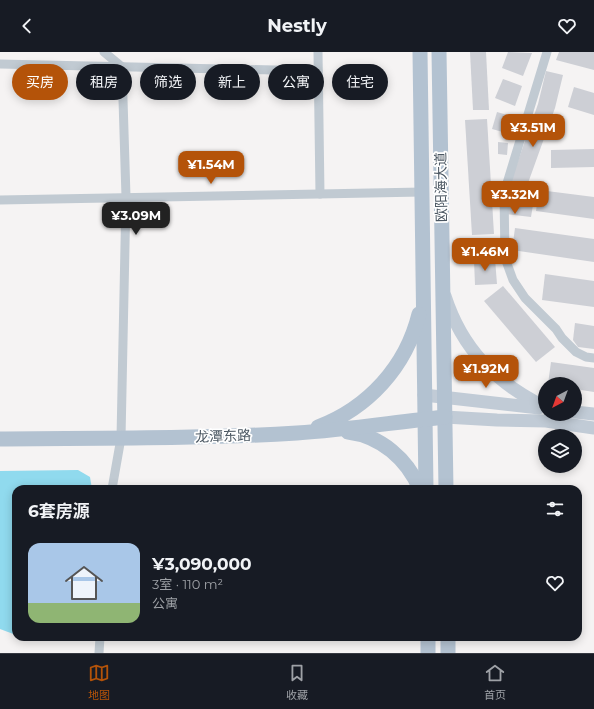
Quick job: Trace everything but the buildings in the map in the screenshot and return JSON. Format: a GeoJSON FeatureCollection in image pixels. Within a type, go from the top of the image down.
{"type":"FeatureCollection","features":[{"type":"Feature","properties":{"kind":"main road","name":"欧阳海大道"},"geometry":{"type":"LineString","coordinates":[[420,52],[426,485]]}},
{"type":"Feature","properties":{"kind":"main road","name":"欧阳海大道"},"geometry":{"type":"LineString","coordinates":[[440,52],[446,485]]}},
{"type":"Feature","properties":{"kind":"main road"},"geometry":{"type":"LineString","coordinates":[[297,433],[324,425],[344,415],[358,406],[383,383],[400,359],[410,339],[418,318],[423,289]]}},
{"type":"Feature","properties":{"kind":"main road"},"geometry":{"type":"LineString","coordinates":[[443,290],[448,307],[464,338],[486,366],[512,389],[538,404]]}},
{"type":"Feature","properties":{"kind":"main road"},"geometry":{"type":"LineString","coordinates":[[424,395],[538,407]]}},
{"type":"Feature","properties":{"kind":"main road"},"geometry":{"type":"LineString","coordinates":[[582,413],[594,414]]}},
{"type":"Feature","properties":{"kind":"main road"},"geometry":{"type":"LineString","coordinates":[[445,417],[546,421],[594,428]]}},
{"type":"Feature","properties":{"kind":"main road","name":"龙潭东路"},"geometry":{"type":"LineString","coordinates":[[0,439],[217,437],[325,431],[445,417]]}},
{"type":"Feature","properties":{"kind":"main road"},"geometry":{"type":"LineString","coordinates":[[325,431],[350,432],[363,435],[386,446],[404,462],[418,485]]}},
{"type":"Feature","properties":{"kind":"main road"},"geometry":{"type":"LineString","coordinates":[[428,641],[428,653]]}},
{"type":"Feature","properties":{"kind":"main road"},"geometry":{"type":"LineString","coordinates":[[448,641],[448,653]]}},
{"type":"Feature","properties":{"kind":"street"},"geometry":{"type":"LineString","coordinates":[[104,52],[118,64]]}},
{"type":"Feature","properties":{"kind":"street"},"geometry":{"type":"LineString","coordinates":[[318,52],[318,64]]}},
{"type":"Feature","properties":{"kind":"street"},"geometry":{"type":"LineString","coordinates":[[547,52],[504,193],[505,258],[514,280],[525,298],[576,352],[586,357],[594,358]]}},
{"type":"Feature","properties":{"kind":"street"},"geometry":{"type":"LineString","coordinates":[[0,64],[76,66]]}},
{"type":"Feature","properties":{"kind":"street"},"geometry":{"type":"LineString","coordinates":[[132,67],[268,70]]}},
{"type":"Feature","properties":{"kind":"street"},"geometry":{"type":"LineString","coordinates":[[113,485],[121,438],[126,197],[123,100]]}},
{"type":"Feature","properties":{"kind":"street"},"geometry":{"type":"LineString","coordinates":[[318,100],[320,194]]}},
{"type":"Feature","properties":{"kind":"street"},"geometry":{"type":"LineString","coordinates":[[0,200],[422,192]]}},
{"type":"Feature","properties":{"kind":"street"},"geometry":{"type":"LineString","coordinates":[[99,653],[100,641]]}},
{"type":"Feature","properties":{"kind":"water"},"geometry":{"type":"Polygon","coordinates":[[[78,470],[90,477],[91,485],[12,485],[12,634],[0,629],[0,471],[78,470]]]}}]}
